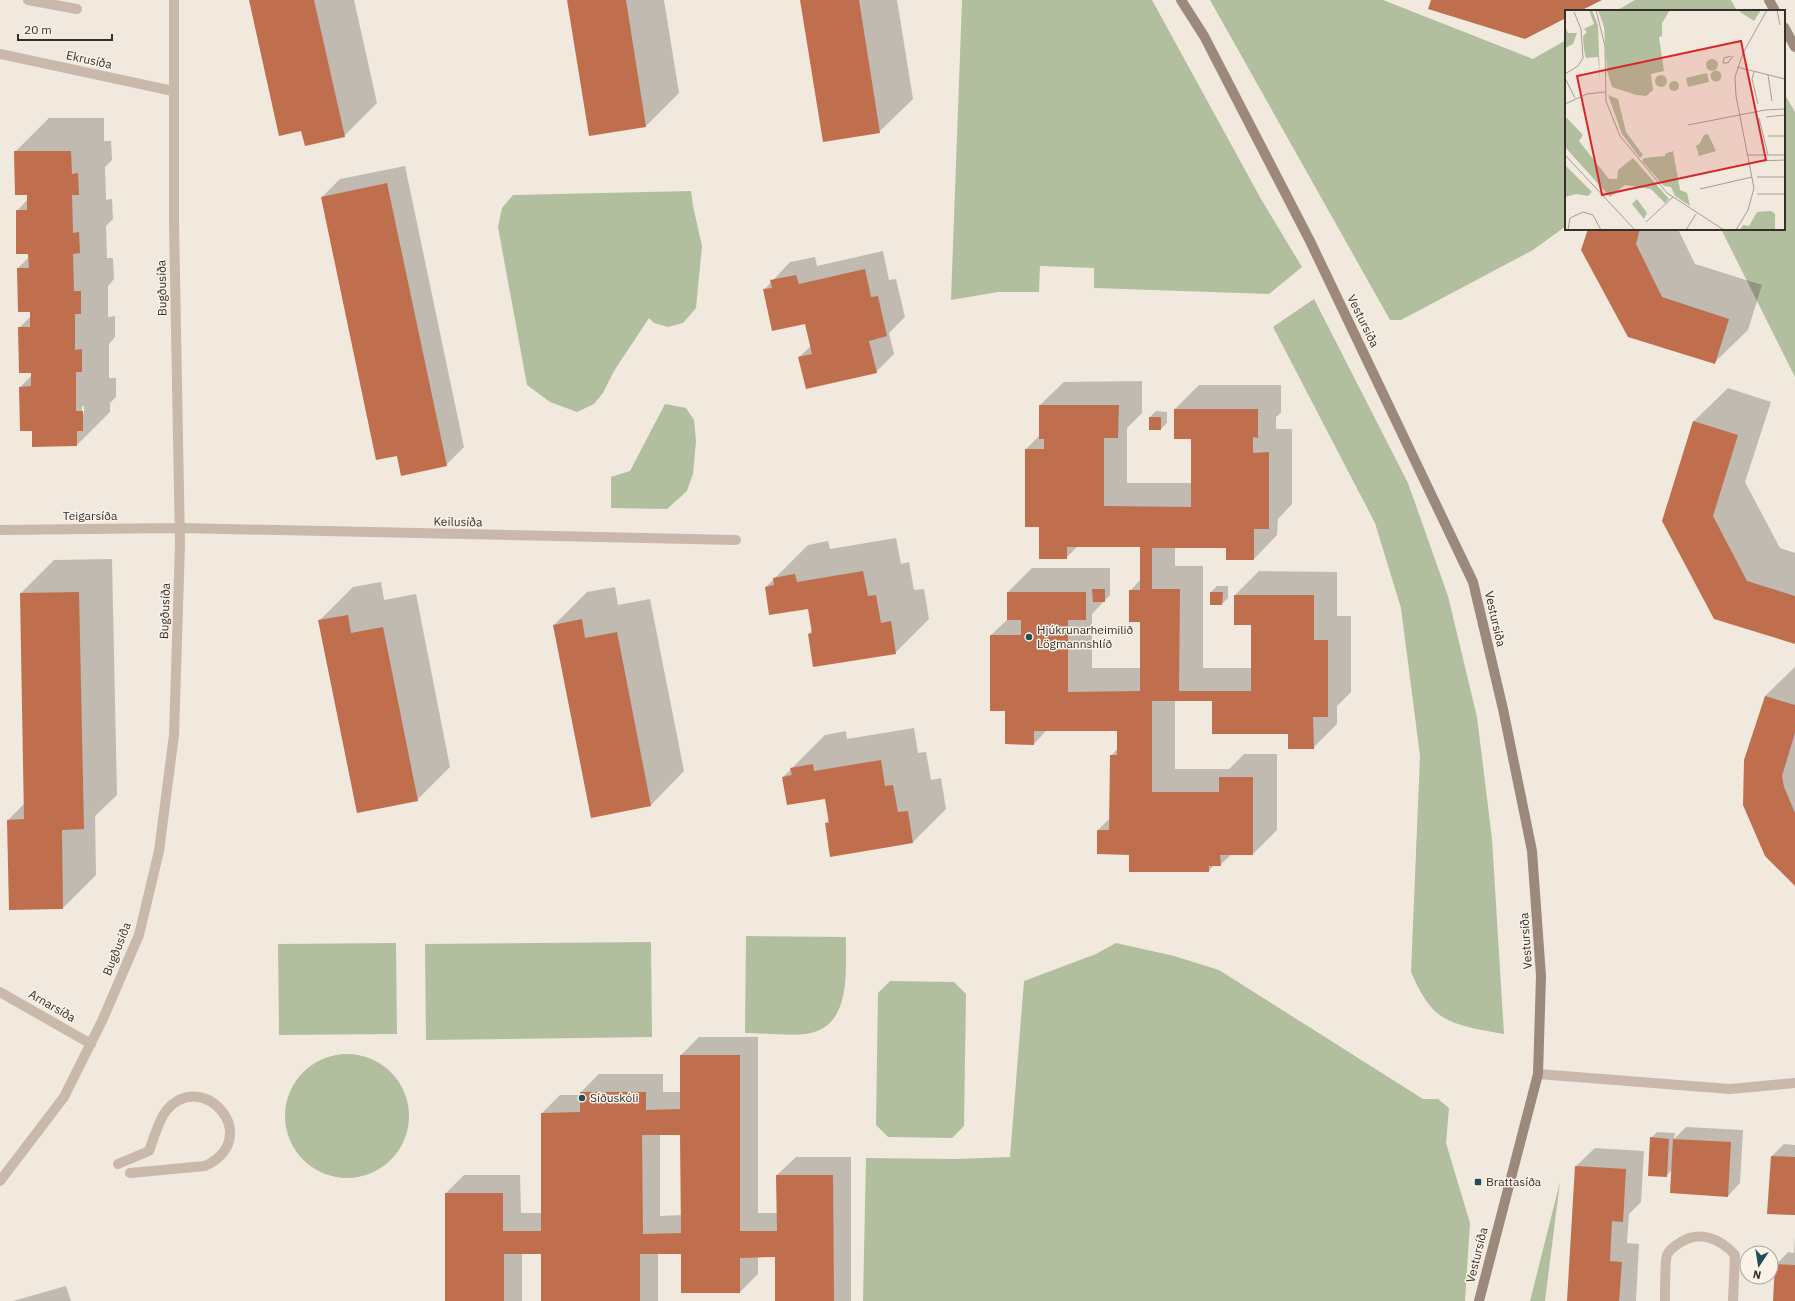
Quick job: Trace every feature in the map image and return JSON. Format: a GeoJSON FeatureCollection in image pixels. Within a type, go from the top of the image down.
{"type":"FeatureCollection","features":[{"type":"Feature","properties":{"kind":"street"},"geometry":{"type":"LineString","coordinates":[[28,0],[77,9]]}},
{"type":"Feature","properties":{"kind":"street","name":"Bugðusíða"},"geometry":{"type":"LineString","coordinates":[[0,1181],[64,1097],[91,1044],[139,935],[159,851],[174,735],[180,528],[174,223],[174,0]]}},
{"type":"Feature","properties":{"kind":"street","name":"Vestursíða"},"geometry":{"type":"LineString","coordinates":[[1181,0],[1204,36],[1310,241],[1473,582],[1503,709],[1532,851],[1541,976],[1538,1074],[1479,1301]]}},
{"type":"Feature","properties":{"kind":"street"},"geometry":{"type":"LineString","coordinates":[[1769,0],[1774,10]]}},
{"type":"Feature","properties":{"kind":"street"},"geometry":{"type":"LineString","coordinates":[[1785,29],[1795,47]]}},
{"type":"Feature","properties":{"kind":"street","name":"Ekrusíða"},"geometry":{"type":"LineString","coordinates":[[0,54],[173,91]]}},
{"type":"Feature","properties":{"kind":"street","name":"Teigarsíða"},"geometry":{"type":"LineString","coordinates":[[0,530],[180,528]]}},
{"type":"Feature","properties":{"kind":"street","name":"Keilusíða"},"geometry":{"type":"LineString","coordinates":[[180,528],[736,540]]}},
{"type":"Feature","properties":{"kind":"street","name":"Arnarsíða"},"geometry":{"type":"LineString","coordinates":[[0,992],[91,1044]]}},
{"type":"Feature","properties":{"kind":"street"},"geometry":{"type":"LineString","coordinates":[[1538,1074],[1730,1089],[1795,1083]]}},
{"type":"Feature","properties":{"kind":"street"},"geometry":{"type":"LineString","coordinates":[[118,1164],[149,1151],[165,1113],[173,1104],[184,1098],[197,1097],[209,1099],[219,1106],[226,1116],[230,1128],[229,1140],[224,1152],[216,1161],[205,1166],[130,1173]]}},
{"type":"Feature","properties":{"kind":"street"},"geometry":{"type":"LineString","coordinates":[[1665,1301],[1667,1255],[1675,1246],[1685,1239],[1697,1236],[1708,1236],[1718,1240],[1728,1247],[1735,1255],[1732,1301]]}},
{"type":"Feature","properties":{"kind":"green space"},"geometry":{"type":"Polygon","coordinates":[[[962,0],[1152,0],[1261,199],[1302,267],[1269,294],[1094,288],[1094,268],[1040,266],[1039,292],[998,292],[951,300],[962,0]]]}},
{"type":"Feature","properties":{"kind":"green space"},"geometry":{"type":"Polygon","coordinates":[[[1210,0],[1383,0],[1533,59],[1565,41],[1565,227],[1533,250],[1401,320],[1390,320],[1210,0]]]}},
{"type":"Feature","properties":{"kind":"green space"},"geometry":{"type":"Polygon","coordinates":[[[1635,0],[1731,0],[1736,10],[1618,10],[1635,0]]]}},
{"type":"Feature","properties":{"kind":"green space"},"geometry":{"type":"Polygon","coordinates":[[[1785,95],[1795,112],[1795,377],[1722,230],[1785,230],[1785,95]]]}},
{"type":"Feature","properties":{"kind":"green space"},"geometry":{"type":"Polygon","coordinates":[[[691,191],[702,246],[696,308],[683,323],[668,327],[654,323],[649,318],[614,371],[603,393],[594,404],[577,412],[550,402],[527,385],[498,227],[502,208],[513,195],[691,191]]]}},
{"type":"Feature","properties":{"kind":"green space"},"geometry":{"type":"Polygon","coordinates":[[[1314,299],[1408,483],[1448,596],[1477,717],[1492,839],[1504,1034],[1468,1027],[1443,1017],[1432,1008],[1425,999],[1411,972],[1420,756],[1401,608],[1375,523],[1273,327],[1314,299]]]}},
{"type":"Feature","properties":{"kind":"green space"},"geometry":{"type":"Polygon","coordinates":[[[665,404],[686,408],[694,420],[696,441],[693,474],[687,491],[667,509],[611,508],[611,477],[630,471],[665,404]]]}},
{"type":"Feature","properties":{"kind":"green space"},"geometry":{"type":"Polygon","coordinates":[[[746,936],[846,937],[846,966],[843,996],[839,1009],[832,1021],[821,1029],[799,1035],[745,1033],[746,936]]]}},
{"type":"Feature","properties":{"kind":"green space"},"geometry":{"type":"Polygon","coordinates":[[[651,942],[652,1037],[426,1040],[425,944],[651,942]]]}},
{"type":"Feature","properties":{"kind":"green space"},"geometry":{"type":"Polygon","coordinates":[[[396,943],[397,1034],[279,1035],[278,944],[396,943]]]}},
{"type":"Feature","properties":{"kind":"green space"},"geometry":{"type":"Polygon","coordinates":[[[1116,943],[1174,956],[1219,970],[1423,1099],[1438,1099],[1449,1108],[1446,1143],[1470,1223],[1465,1301],[863,1301],[866,1158],[956,1159],[1010,1157],[1024,981],[1096,954],[1116,943]]]}},
{"type":"Feature","properties":{"kind":"green space"},"geometry":{"type":"Polygon","coordinates":[[[890,981],[954,982],[966,994],[964,1126],[952,1138],[888,1137],[876,1125],[878,993],[890,981]]]}},
{"type":"Feature","properties":{"kind":"green space"},"geometry":{"type":"Polygon","coordinates":[[[347,1054],[371,1059],[391,1072],[404,1092],[409,1116],[404,1140],[391,1160],[371,1173],[347,1178],[323,1173],[303,1160],[290,1140],[285,1116],[290,1092],[303,1072],[323,1059],[347,1054]]]}},
{"type":"Feature","properties":{"kind":"green space"},"geometry":{"type":"Polygon","coordinates":[[[1560,1182],[1545,1301],[1530,1301],[1560,1182]]]}},
{"type":"Feature","properties":{"kind":"building"},"geometry":{"type":"Polygon","coordinates":[[[249,0],[314,0],[345,137],[305,146],[301,131],[279,136],[249,0]]]}},
{"type":"Feature","properties":{"kind":"building"},"geometry":{"type":"Polygon","coordinates":[[[567,0],[626,0],[646,127],[589,136],[567,0]]]}},
{"type":"Feature","properties":{"kind":"building"},"geometry":{"type":"Polygon","coordinates":[[[800,0],[859,0],[880,133],[823,142],[800,0]]]}},
{"type":"Feature","properties":{"kind":"building"},"geometry":{"type":"Polygon","coordinates":[[[1431,0],[1602,0],[1582,10],[1565,10],[1565,19],[1525,39],[1428,9],[1431,0]]]}},
{"type":"Feature","properties":{"kind":"building"},"geometry":{"type":"Polygon","coordinates":[[[14,151],[71,151],[72,174],[78,173],[79,195],[72,195],[73,233],[79,232],[80,253],[73,254],[74,291],[81,291],[81,314],[75,314],[75,350],[82,349],[82,372],[76,372],[76,411],[83,411],[83,431],[77,431],[77,446],[32,447],[32,431],[20,431],[19,387],[31,386],[31,373],[19,373],[18,327],[30,327],[30,312],[18,312],[17,268],[29,268],[28,254],[16,254],[16,210],[27,210],[27,195],[15,195],[14,151]]]}},
{"type":"Feature","properties":{"kind":"building"},"geometry":{"type":"Polygon","coordinates":[[[387,183],[447,466],[401,476],[397,456],[376,460],[321,197],[387,183]]]}},
{"type":"Feature","properties":{"kind":"building"},"geometry":{"type":"Polygon","coordinates":[[[1588,230],[1640,230],[1636,244],[1662,297],[1729,319],[1715,364],[1628,337],[1581,250],[1588,230]]]}},
{"type":"Feature","properties":{"kind":"building"},"geometry":{"type":"Polygon","coordinates":[[[865,269],[871,297],[878,296],[887,336],[869,341],[877,373],[806,389],[798,357],[812,354],[805,324],[772,331],[763,289],[772,288],[770,280],[796,275],[799,284],[865,269]]]}},
{"type":"Feature","properties":{"kind":"building","name":"Hjúkrunarheimilið Lögmannshlíð"},"geometry":{"type":"Polygon","coordinates":[[[1039,405],[1119,405],[1118,438],[1104,438],[1104,506],[1191,507],[1191,439],[1174,439],[1174,409],[1258,409],[1258,438],[1253,437],[1253,453],[1269,452],[1269,529],[1254,529],[1254,560],[1226,560],[1226,548],[1152,548],[1152,589],[1180,589],[1179,691],[1251,691],[1251,625],[1234,625],[1234,595],[1314,595],[1314,640],[1328,640],[1328,717],[1313,717],[1314,749],[1288,749],[1288,734],[1212,734],[1212,701],[1152,701],[1152,792],[1219,792],[1219,777],[1253,777],[1253,855],[1220,855],[1221,866],[1209,866],[1209,872],[1129,872],[1129,855],[1097,854],[1097,830],[1109,830],[1110,755],[1117,755],[1117,731],[1034,731],[1034,745],[1005,744],[1005,711],[990,711],[990,635],[1021,635],[1021,620],[1007,620],[1007,592],[1086,592],[1086,620],[1068,620],[1068,692],[1140,691],[1140,622],[1129,622],[1129,590],[1140,590],[1140,547],[1067,547],[1067,559],[1039,559],[1039,527],[1025,527],[1025,449],[1044,449],[1044,439],[1039,439],[1039,405]]]}},
{"type":"Feature","properties":{"kind":"building"},"geometry":{"type":"Polygon","coordinates":[[[1149,417],[1161,417],[1161,430],[1149,430],[1149,417]]]}},
{"type":"Feature","properties":{"kind":"building"},"geometry":{"type":"Polygon","coordinates":[[[1693,421],[1738,435],[1713,516],[1747,581],[1795,596],[1795,644],[1714,619],[1662,521],[1693,421]]]}},
{"type":"Feature","properties":{"kind":"building"},"geometry":{"type":"Polygon","coordinates":[[[863,571],[868,596],[876,595],[881,623],[891,621],[896,654],[813,667],[808,634],[812,633],[808,609],[769,615],[765,587],[774,585],[773,578],[795,574],[797,582],[863,571]]]}},
{"type":"Feature","properties":{"kind":"building"},"geometry":{"type":"Polygon","coordinates":[[[1092,589],[1105,589],[1105,602],[1093,602],[1092,589]]]}},
{"type":"Feature","properties":{"kind":"building"},"geometry":{"type":"Polygon","coordinates":[[[79,592],[84,829],[62,830],[63,909],[9,910],[7,820],[24,819],[20,593],[79,592]]]}},
{"type":"Feature","properties":{"kind":"building"},"geometry":{"type":"Polygon","coordinates":[[[1210,592],[1223,592],[1222,605],[1210,605],[1210,592]]]}},
{"type":"Feature","properties":{"kind":"building"},"geometry":{"type":"Polygon","coordinates":[[[348,615],[351,633],[383,627],[418,801],[357,813],[318,620],[348,615]]]}},
{"type":"Feature","properties":{"kind":"building"},"geometry":{"type":"Polygon","coordinates":[[[582,619],[585,638],[617,632],[651,806],[591,818],[553,625],[582,619]]]}},
{"type":"Feature","properties":{"kind":"building"},"geometry":{"type":"Polygon","coordinates":[[[1765,696],[1795,705],[1795,733],[1782,776],[1784,787],[1795,813],[1795,886],[1765,856],[1743,805],[1744,760],[1765,696]]]}},
{"type":"Feature","properties":{"kind":"building"},"geometry":{"type":"Polygon","coordinates":[[[881,760],[885,786],[893,785],[898,812],[908,811],[913,843],[830,857],[825,823],[829,823],[825,799],[787,805],[782,777],[792,775],[790,768],[813,764],[814,771],[881,760]]]}},
{"type":"Feature","properties":{"kind":"building"},"geometry":{"type":"Polygon","coordinates":[[[680,1055],[740,1055],[740,1231],[777,1231],[776,1175],[833,1175],[834,1301],[775,1301],[775,1257],[740,1258],[740,1293],[681,1293],[681,1254],[640,1254],[640,1301],[541,1301],[541,1254],[504,1254],[504,1301],[445,1301],[445,1193],[503,1193],[503,1231],[541,1231],[541,1113],[580,1112],[580,1092],[646,1092],[646,1110],[680,1109],[680,1055]],[[642,1135],[643,1234],[681,1233],[680,1135],[642,1135]]]}},
{"type":"Feature","properties":{"kind":"building"},"geometry":{"type":"Polygon","coordinates":[[[1650,1137],[1669,1139],[1667,1177],[1648,1176],[1650,1137]]]}},
{"type":"Feature","properties":{"kind":"building"},"geometry":{"type":"Polygon","coordinates":[[[1673,1139],[1731,1142],[1728,1197],[1670,1193],[1673,1139]]]}},
{"type":"Feature","properties":{"kind":"building"},"geometry":{"type":"Polygon","coordinates":[[[1771,1156],[1795,1157],[1795,1215],[1767,1214],[1771,1156]]]}},
{"type":"Feature","properties":{"kind":"building"},"geometry":{"type":"Polygon","coordinates":[[[1575,1166],[1626,1169],[1623,1222],[1612,1221],[1610,1261],[1622,1262],[1619,1301],[1567,1301],[1575,1166]]]}},
{"type":"Feature","properties":{"kind":"building"},"geometry":{"type":"Polygon","coordinates":[[[1779,1264],[1795,1265],[1795,1301],[1773,1301],[1774,1285],[1779,1285],[1779,1264]]]}},
{"type":"Feature","properties":{"kind":"place","name":"Hjúkrunarheimilið Lögmannshlíð"},"geometry":{"type":"Point","coordinates":[1029,637]}},
{"type":"Feature","properties":{"kind":"place","name":"Síðuskóli"},"geometry":{"type":"Point","coordinates":[582,1098]}},
{"type":"Feature","properties":{"kind":"place","name":"Brattasíða"},"geometry":{"type":"Point","coordinates":[1478,1182]}}]}
